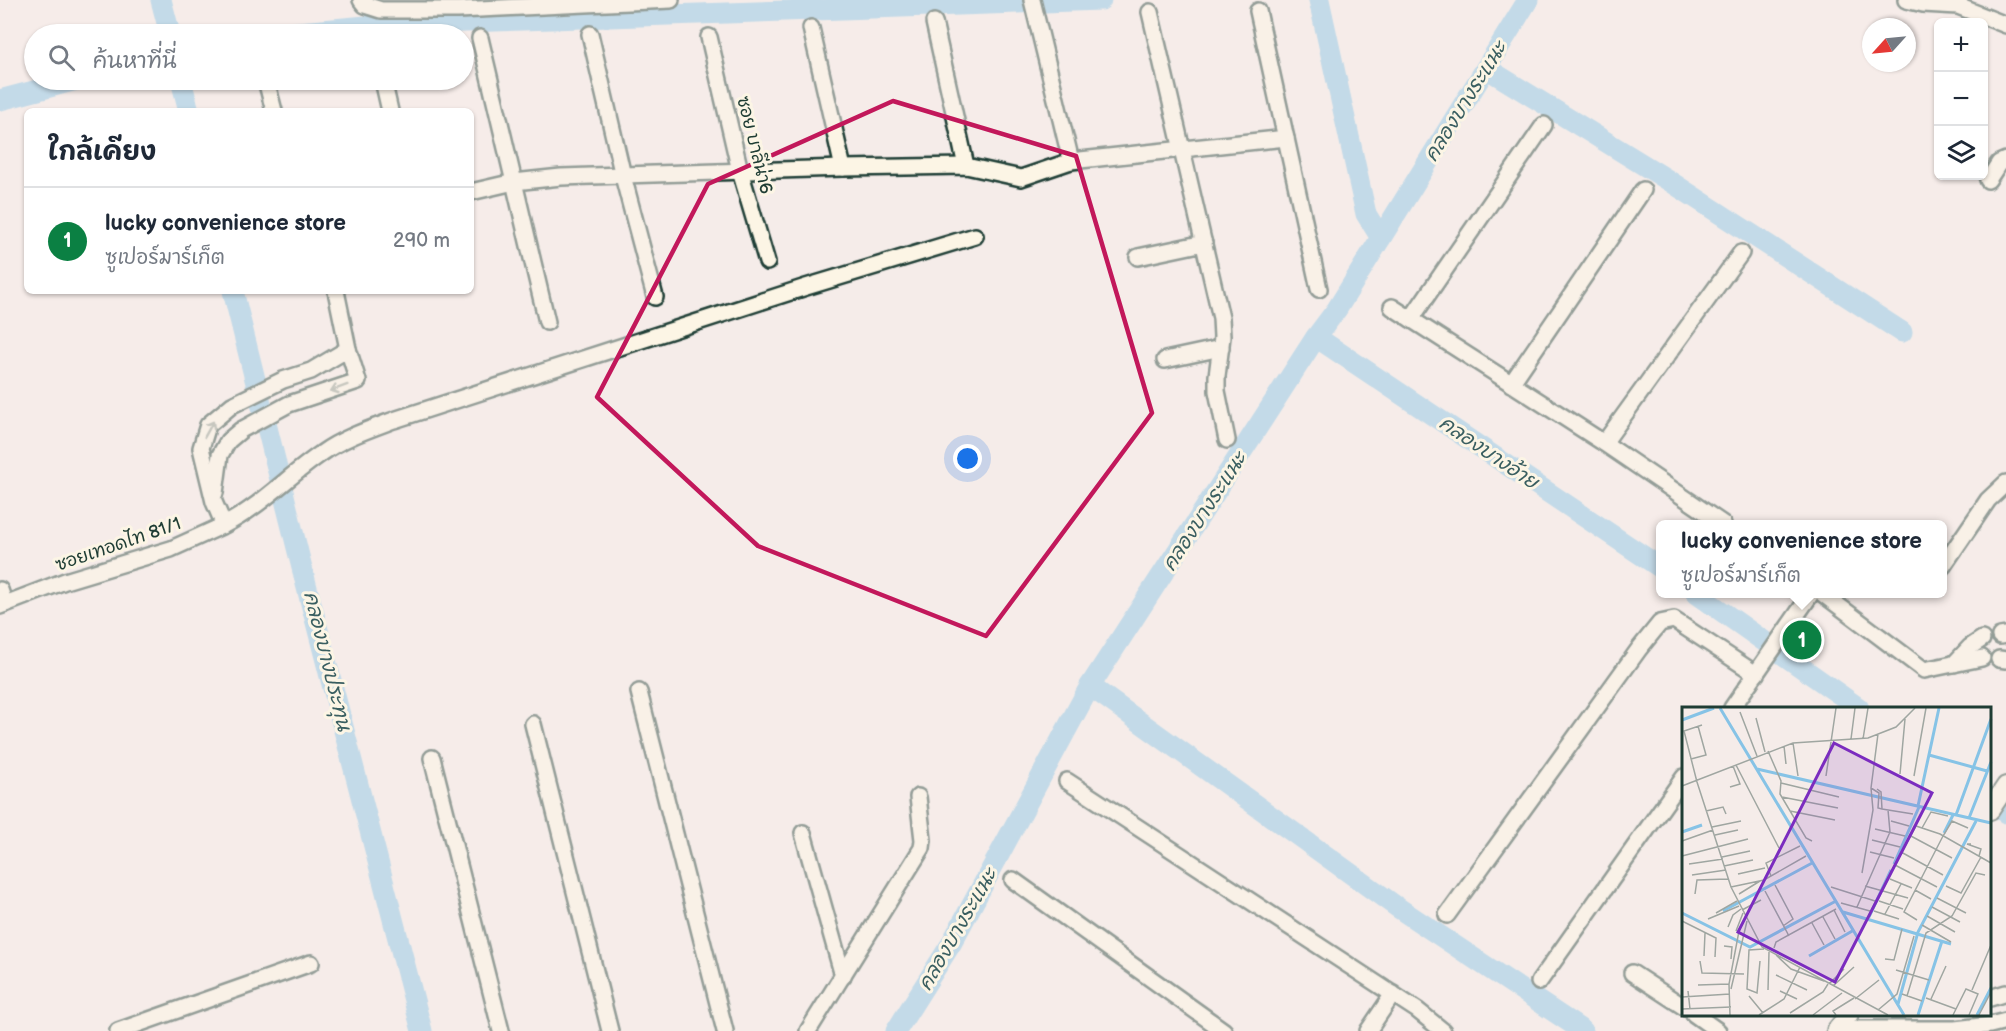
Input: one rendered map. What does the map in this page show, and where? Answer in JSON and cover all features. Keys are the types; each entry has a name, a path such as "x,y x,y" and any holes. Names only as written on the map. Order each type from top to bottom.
{"street":[{"path":"361,0 365,5 381,10 458,5 671,0"},
{"path":"1032,0 1071,161"},
{"path":"1906,0 1923,4 1958,6 2006,25"},
{"path":"1258,11 1319,289"},
{"path":"1150,12 1221,318 1221,348 1216,376 1227,440"},
{"path":"934,22 966,166"},
{"path":"810,28 843,168"},
{"path":"590,34 623,176 655,297"},
{"name":"ซอย บาลีน่า6","path":"709,37 740,171 767,262"},
{"path":"480,38 547,322"},
{"path":"269,90 273,108"},
{"path":"385,90 389,108"},
{"path":"1411,319 1544,125"},
{"path":"474,191 513,182 561,177 843,168 966,166 1021,178 1071,161 1286,138"},
{"path":"1988,180 1999,163 2006,160"},
{"path":"1511,384 1643,190"},
{"name":"ซอยเทอดไท 81/1","path":"2,600 171,549 224,525 243,515 323,452 358,434 394,420 796,290 975,236"},
{"path":"1138,257 1204,243"},
{"path":"1604,443 1741,253"},
{"path":"214,502 220,455 228,441 242,430 289,405 358,381 348,349 337,294"},
{"path":"1392,306 1604,443 1716,520"},
{"path":"1165,360 1221,348"},
{"path":"224,525 214,502 201,448 208,425 232,405 283,380 311,371 348,349"},
{"path":"311,371 318,395"},
{"path":"1947,560 1988,500 2006,483"},
{"path":"1732,707 1808,598"},
{"path":"1828,598 1924,670 1982,658"},
{"path":"1447,915 1660,623 1674,620 1756,674"},
{"path":"1954,664 1970,647 1982,639"},
{"path":"639,692 725,1031"},
{"path":"532,724 610,1031"},
{"path":"432,758 501,1031"},
{"path":"1539,982 1682,778"},
{"path":"1067,781 1393,994 1443,1031"},
{"path":"1992,806 2006,786"},
{"path":"808,1031 922,848 918,797"},
{"path":"803,833 843,976"},
{"path":"1013,880 1224,1031"},
{"path":"118,1031 310,963"},
{"path":"1632,973 1682,1007"},
{"path":"1368,1031 1393,994"},
{"path":"1697,1016 1718,1031"},
{"path":"1837,1030 1848,1016"},
{"path":"1837,1030 1954,1029 1973,1020 2003,1022"}],"highlighted area":[{"path":"893,101 1076,156 1152,413 986,636 758,546 597,397 708,184"}],"waterway":[{"name":"คลองบางประทุน","path":"161,0 167,24"},
{"path":"407,24 1101,0"},
{"path":"1319,0 1366,214 1381,238"},
{"name":"คลองบางระแนะ","path":"896,1031 951,944 1090,686 1316,337 1337,309 1528,0"},
{"path":"1486,68 1668,180 1902,332"},
{"path":"0,100 38,90"},
{"name":"คลองบางประทุน","path":"184,90 188,108"},
{"name":"คลองบางประทุน","path":"234,294 422,1031"},
{"name":"คลองบางอ้าย","path":"1316,337 1656,565"},
{"name":"คลองบางอ้าย","path":"1703,598 1858,707"},
{"path":"1090,686 1397,907 1583,1031"},
{"name":"คลองบางอ้าย","path":"1991,803 2006,813"}],"place":[{"name":"lucky convenience store","path":"1802,640"}]}
